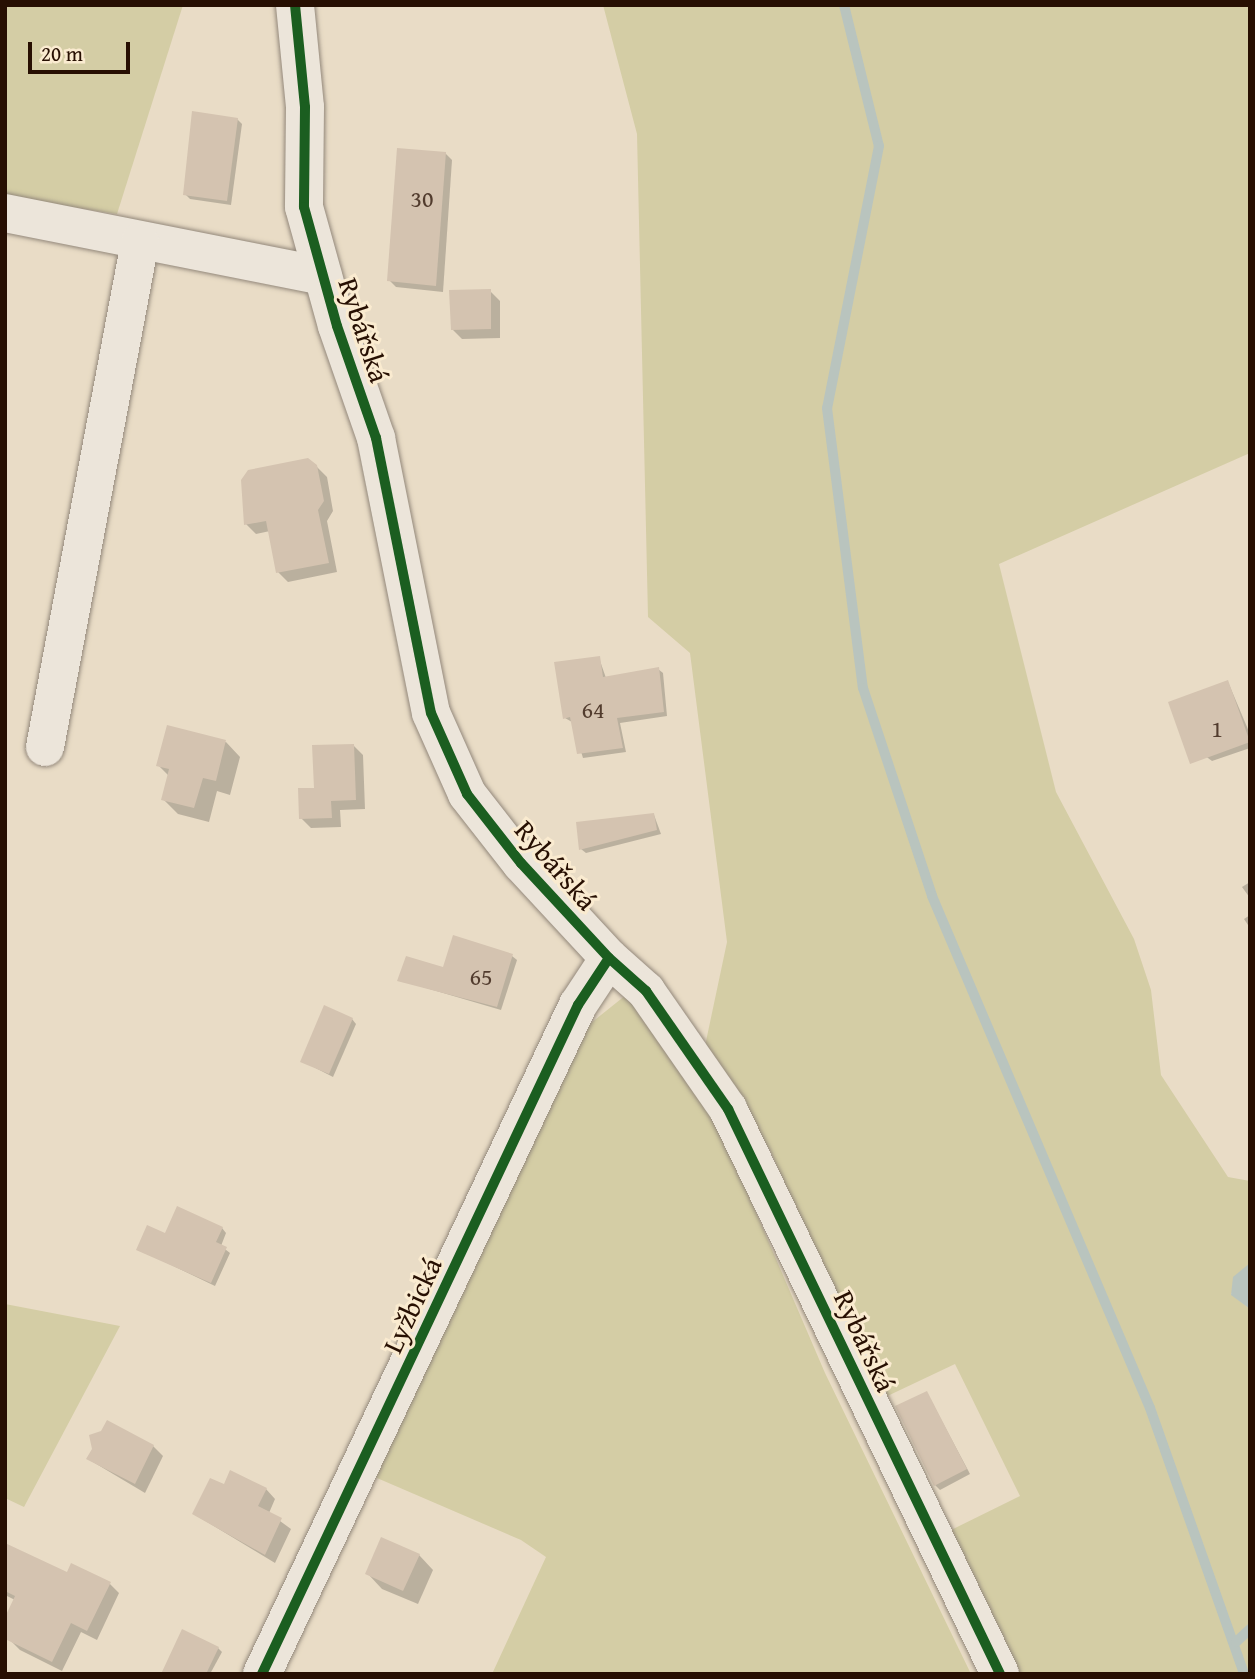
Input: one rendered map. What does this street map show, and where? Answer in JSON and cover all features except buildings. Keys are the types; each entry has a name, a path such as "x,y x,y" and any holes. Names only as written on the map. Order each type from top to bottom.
{"street":[{"name":"Rybářská","path":"295,5 305,107 304,207 323,276 376,438 432,713 467,794 521,863 609,958 646,991 728,1110 1000,1674"},
{"path":"5,213 139,242 323,276"},
{"path":"45,747 139,242"},
{"name":"Lyžbická","path":"262,1674 578,1005 609,958"}],"shaded area":[{"path":"5,5 183,5 117,214 5,197"},
{"path":"603,5 1250,5 1250,453 999,564 1056,792 1134,939 1151,990 1161,1075 1228,1177 1250,1181 1250,1263 1231,1294 1250,1309 1250,1674 1017,1674 945,1533 1020,1496 955,1364 879,1400 771,1152 705,1046 727,942 690,653 648,617 637,134"},
{"path":"626,995 715,1117 825,1373 971,1674 492,1674 546,1557 521,1540 370,1475 581,1031"},
{"path":"1250,1263 1250,1309 1231,1295 1233,1277"},
{"path":"5,1304 120,1326 24,1507 5,1498"}],"waterway":[{"path":"844,5 879,146 827,408 863,688 932,896 1150,1408 1244,1674"},
{"path":"1236,1642 1250,1629"}],"cycle path":[{"path":"295,5 305,107 304,207 337,326 376,438 431,713 467,794 521,863 609,958 646,991 728,1109 1000,1674"},
{"path":"262,1674 578,1005 609,958"}]}
